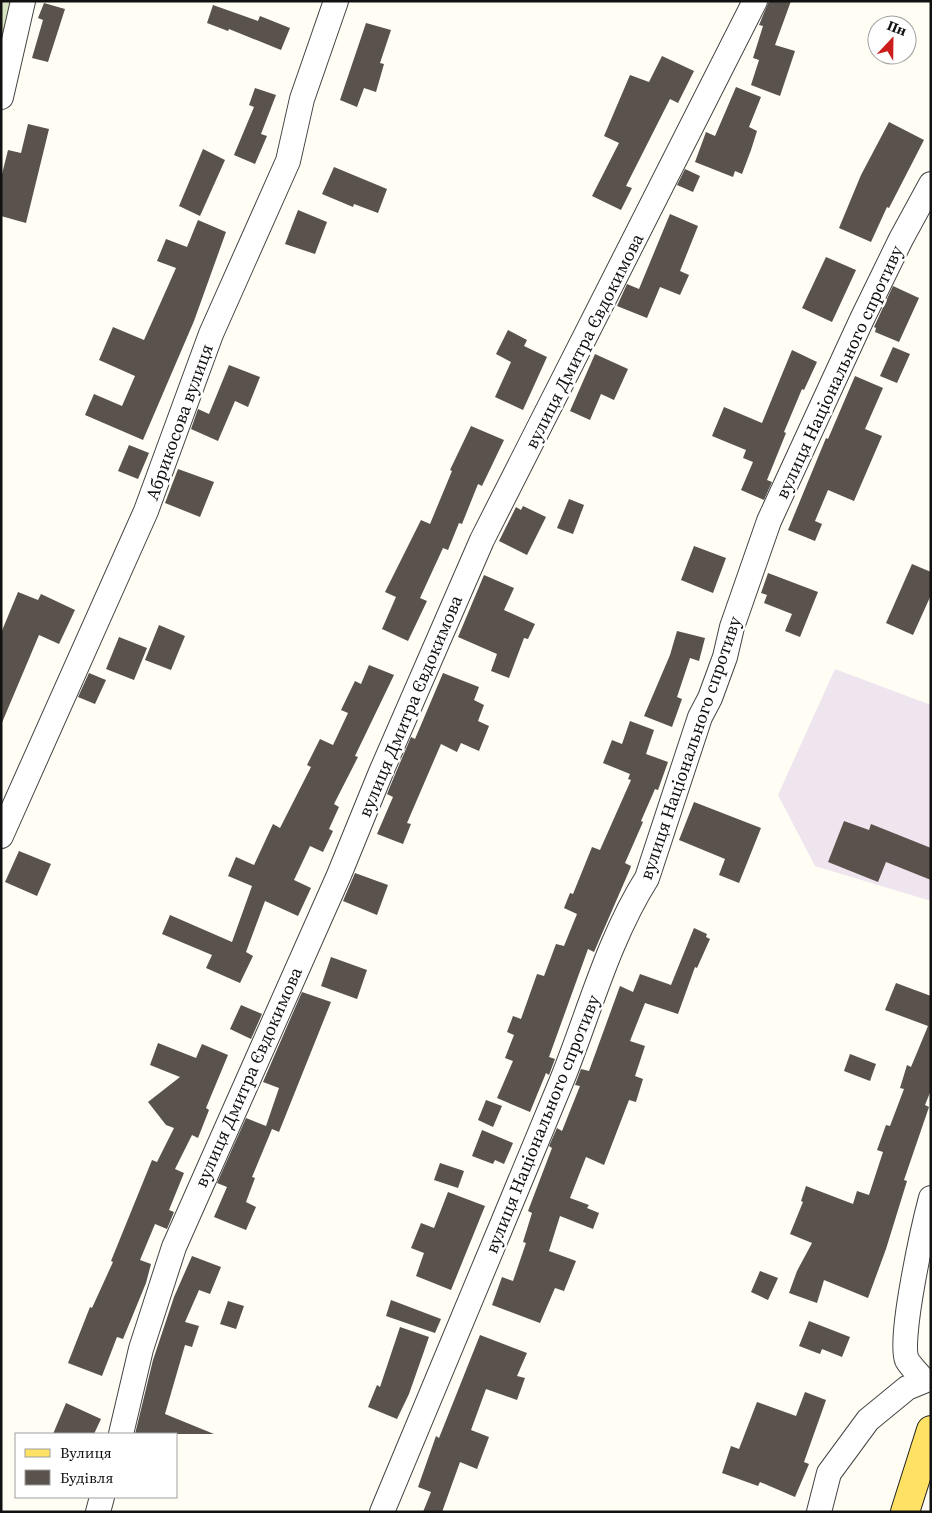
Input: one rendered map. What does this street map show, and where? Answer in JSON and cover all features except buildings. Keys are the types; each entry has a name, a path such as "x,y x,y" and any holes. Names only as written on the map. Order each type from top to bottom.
{"main road":[{"path":"905,1512 931,1430"}],"street":[{"path":"1,97 23,1"},
{"name":"Абрикосова вулиця","path":"1,836 146,511 211,334 288,161 302,99 336,1"},
{"name":"вулиця Дмитра Євдокимова","path":"121,1433 141,1349 174,1247 339,875 381,772 479,547 755,1"},
{"name":"вулиця Національного спротиву","path":"382,1512 574,1051 608,958 632,902 647,878 700,717 710,698 725,658 732,627 769,521 862,319 931,184"},
{"path":"819,1512 829,1473 868,1420 907,1388 927,1382 907,1359 906,1336 919,1244 931,1198"},
{"path":"98,1512 102,1498"}],"shaded area":[{"path":"835,669 931,705 931,901 815,866 778,795"}],"green space":[{"path":"1,1 11,1 1,62"}]}
